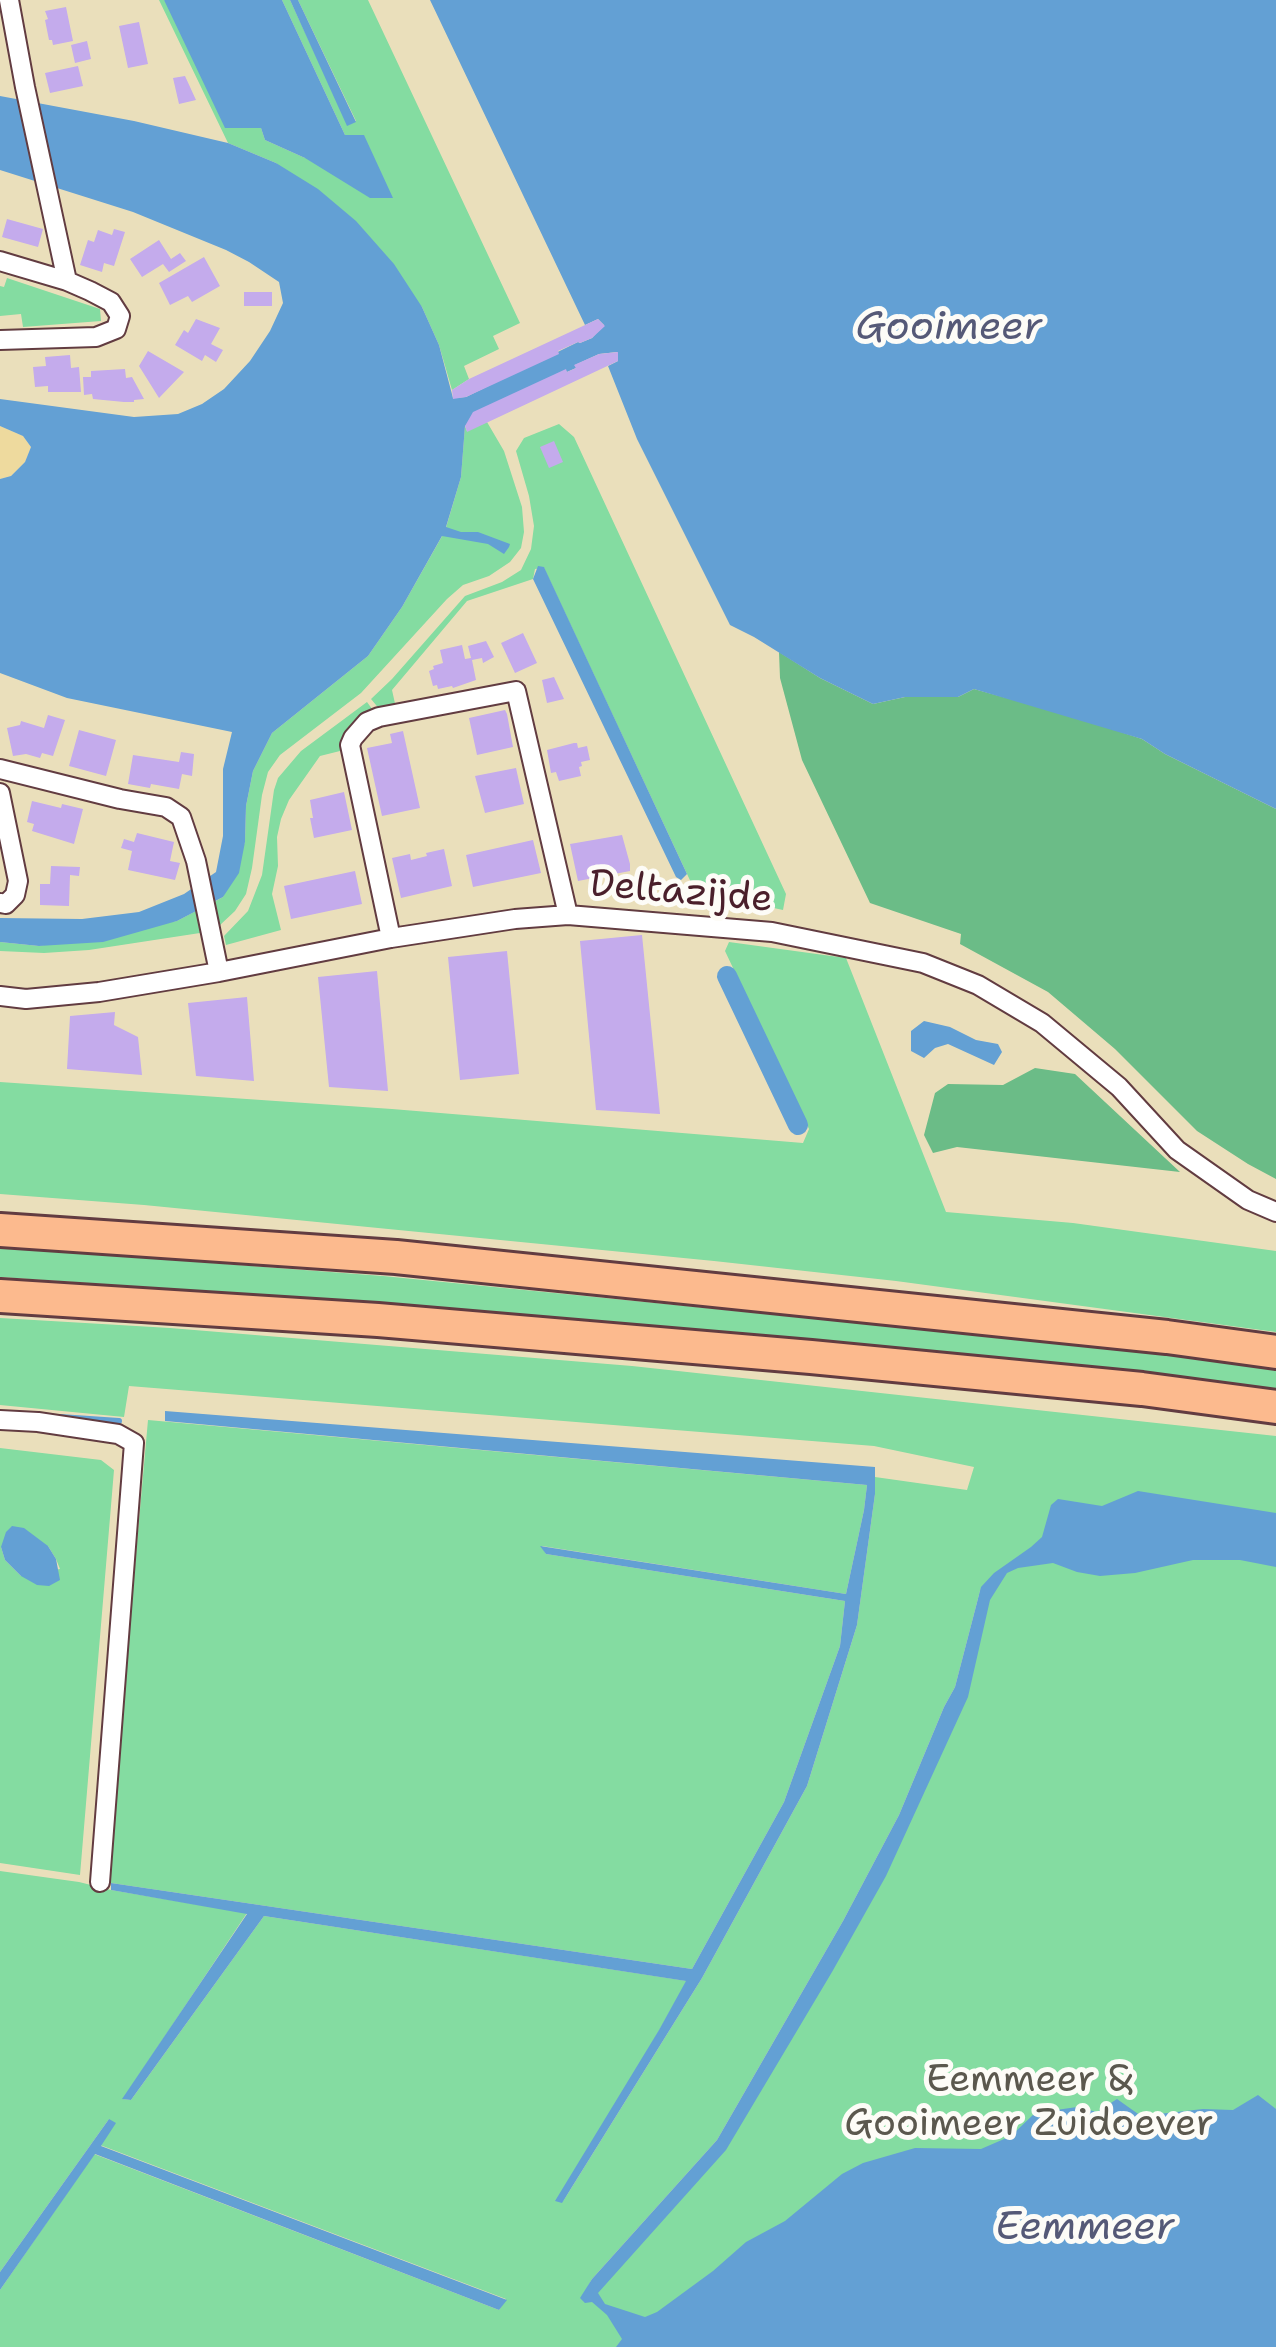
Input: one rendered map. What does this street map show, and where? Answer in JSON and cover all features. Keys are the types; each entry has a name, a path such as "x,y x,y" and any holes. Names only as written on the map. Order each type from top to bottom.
{"highway":[{"path":"0,1230 396,1257 1167,1336 1276,1352"},
{"path":"0,1296 378,1320 772,1353 1276,1406"}],"street":[{"path":"10,0 67,281"},
{"path":"0,261 67,281 111,302 120,316 116,329 96,336 0,340"},
{"path":"391,938 350,745 353,738 367,722 379,717 516,691 568,915"},
{"path":"0,770 166,807 182,817 196,860 219,972"},
{"path":"0,794 18,881 15,895 6,904 0,903"},
{"name":"Deltazijde","path":"0,996 26,999 99,992 486,922 568,915 772,932 923,963 978,985 1042,1022 1119,1087 1177,1150 1248,1200 1276,1212"},
{"path":"0,1420 118,1434 134,1443 100,1882"}],"green space":[{"path":"159,0 164,0 261,128 265,140 305,158 345,135 282,0 290,0 348,125 356,121 298,0 368,0 520,323 493,336 499,349 464,366 469,379 452,390 439,345 422,307 276,163 228,143"},
{"path":"7,278 100,309 101,321 23,327 21,314 0,316 0,286 4,287"},
{"path":"487,422 504,451 522,507 521,548 510,562 489,576 463,585 361,693 280,755 268,772 262,795 246,894 219,926 214,902 223,897 245,842 246,806 253,771 272,733 368,656 402,607 445,531 461,477 465,426 467,431"},
{"path":"559,424 574,437 786,894 783,910 695,891 544,568 535,569 533,579 467,601 392,690 396,708 381,711 371,699 465,596 521,570 531,549 534,526 516,451 524,438"},
{"path":"779,652 873,704 905,697 958,697 974,689 1075,717 1142,739 1276,809 1276,1179 1197,1131 1115,1049 1048,992 960,944 961,934 870,903 802,760 780,678"},
{"path":"367,702 375,713 344,737 344,750 320,756 289,800 281,819 272,894 281,930 226,945 224,936 248,911 262,875 278,778 301,751"},
{"path":"196,911 200,933 89,950 0,951 0,942 39,946 177,921"},
{"path":"729,942 846,958 946,1212 1073,1223 1276,1251 1276,1332 714,1261 0,1194 0,1082 803,1143 809,1129 725,951"},
{"path":"1035,1068 1075,1074 1180,1172 957,1147 933,1153 924,1135 935,1093 948,1084 1003,1085"},
{"path":"0,1247 383,1276 1130,1350 1276,1370 1276,1390 813,1341 293,1297 0,1277"},
{"name":"Eemmeer & Gooimeer Zuidoever","path":"0,1318 632,1366 1276,1436 1276,2347 0,2347 0,2290 94,2154 499,2310 506,2299 100,2145 109,2119 0,2272 0,1871 247,1913 123,2099 131,2100 264,1916 687,1981 562,2203 702,1978 807,1786 857,1625 875,1477 967,1490 974,1467 874,1446 129,1386 124,1417 0,1405","holes":["981,1587 953,1720 813,1990 698,2179 592,2294 581,2299 592,2279 717,2140 843,1921 899,1815 955,1687"]},
{"path":"148,1420 867,1485 846,1594 542,1546 546,1554 845,1601 840,1646 784,1802 692,1969 111,1883 107,1879"},
{"path":"0,1448 101,1460 114,1470 80,1875 0,1863","holes":["48,1546 60,1569 21,1576 5,1560 1,1547"]}],"sand":[{"path":"0,426 23,436 31,447 25,462 11,476 0,479"}],"water":[{"path":"164,0 282,0 345,135 364,135 393,198 370,198 305,158 265,140 261,128 225,128"},
{"path":"290,0 298,0 356,122 347,126"},
{"name":"Gooimeer","path":"430,0 1276,0 1276,809 1142,739 974,689 958,697 905,697 873,704 730,625 637,439 608,366 618,361 617,352 599,354 575,365 576,368 565,370 465,426 461,477 446,527 478,532 510,544 509,547 504,554 488,544 442,536 402,607 368,656 272,733 253,771 239,873 223,897 177,921 103,942 39,946 0,942 0,918 82,919 139,912 184,894 216,872 223,836 223,769 232,732 67,698 0,673 0,479 11,476 25,462 31,447 23,436 0,426 0,399 134,417 178,414 224,389 250,361 283,303 279,282 226,250 133,212 0,170 0,96 228,143 276,163 318,189 356,221 394,264 422,307 439,345 453,398 466,397 592,338 604,325 598,319 585,325"},
{"path":"538,566 544,567 687,874 681,880 676,877 533,579"},
{"path":"924,1021 998,1044 1002,1052 994,1065 948,1044 935,1048 924,1058 911,1051 911,1031"},
{"path":"165,1411 875,1467 875,1494 857,1625 807,1786 702,1978 562,2203 555,2201 686,1981 264,1916 131,2100 122,2099 247,1914 111,1890 111,1883 692,1969 784,1802 840,1646 845,1601 546,1554 540,1546 846,1594 867,1485 165,1421"},
{"name":"Eemmeer","path":"1138,1491 1276,1513 1276,1567 1240,1560 1193,1560 1100,1576 1053,1563 1007,1573 990,1600 968,1697 886,1876 832,1972 726,2150 598,2293 605,2304 645,2317 657,2312 746,2242 785,2221 842,2174 863,2163 915,2148 981,2149 1011,2136 1035,2113 1077,2107 1097,2112 1117,2099 1141,2116 1233,2110 1258,2095 1276,2109 1276,2347 616,2347 622,2339 607,2315 592,2302 585,2303 580,2298 592,2279 717,2140 843,1921 899,1815 955,1687 981,1587 1042,1537 1051,1505 1058,1499 1102,1506"},
{"path":"12,1526 24,1528 48,1546 56,1559 60,1580 49,1586 37,1585 5,1560 1,1547"},
{"path":"109,2119 116,2123 101,2146 507,2300 499,2310 95,2154 0,2290 0,2272"}],"building":[{"path":"66,7 73,41 53,45 45,11"},
{"path":"139,22 148,64 128,68 119,26"},
{"path":"87,41 91,59 75,63 71,45"},
{"path":"78,66 83,86 50,93 45,73"},
{"path":"185,76 196,100 179,104 173,78"},
{"path":"7,219 43,229 38,247 2,237"},
{"path":"114,229 125,232 114,266 104,263 102,272 80,265 88,240 94,242 98,230 112,235"},
{"path":"159,240 171,259 180,253 186,261 169,272 163,264 142,277 130,259"},
{"path":"204,257 220,286 192,302 188,296 170,305 159,283"},
{"path":"244,292 272,292 272,306 244,306"},
{"path":"196,319 220,328 211,344 223,350 216,362 205,355 202,361 175,345"},
{"path":"598,319 605,326 592,338 466,397 453,399 452,390 469,379"},
{"path":"148,351 184,372 159,398 139,366"},
{"path":"618,352 618,361 467,432 465,426 473,412 566,369 567,372 576,368 574,365 599,354"},
{"path":"70,355 71,368 79,367 81,392 48,392 48,386 35,387 33,367 46,366 45,357"},
{"path":"125,369 126,378 132,377 144,399 124,402 84,395 83,377 91,377 91,371"},
{"path":"554,441 563,462 549,468 540,447"},
{"path":"523,633 537,663 515,673 501,643"},
{"path":"486,641 494,657 483,663 482,658 472,660 476,680 453,688 433,686 429,671 443,663 440,650 462,645 465,659 471,658 468,646"},
{"path":"554,677 564,699 547,703 542,680"},
{"path":"505,710 513,747 477,755 469,718"},
{"path":"48,715 65,720 53,756 13,756 7,728 20,725 21,721 44,728"},
{"path":"79,730 116,740 106,776 69,766"},
{"path":"403,731 420,808 382,816 367,748 392,743 390,734"},
{"path":"577,743 578,748 587,746 590,760 581,762 581,776 559,781 556,772 551,773 547,750"},
{"path":"181,752 194,754 192,776 182,774 179,789 128,784 133,755 179,762"},
{"path":"516,768 524,804 485,813 475,776"},
{"path":"344,792 352,830 314,838 310,800"},
{"path":"32,801 83,809 74,844 32,831 34,824 27,822"},
{"path":"137,833 174,842 170,861 180,863 175,880 128,870 132,851 121,848 124,839 134,842"},
{"path":"622,835 630,871 578,881 570,844"},
{"path":"533,840 541,873 473,887 466,855"},
{"path":"444,849 452,886 401,898 392,858 410,854 411,860"},
{"path":"51,866 80,867 79,876 70,875 69,906 40,905 40,884 50,884"},
{"path":"355,871 362,904 291,919 284,886"},
{"path":"642,935 660,1114 596,1110 580,941"},
{"path":"507,951 519,1074 460,1080 448,957"},
{"path":"377,971 388,1091 329,1087 318,977"},
{"path":"247,997 254,1081 196,1076 188,1003"},
{"path":"115,1012 114,1025 138,1037 142,1075 67,1069 70,1016"}],"waterway":[{"path":"727,976 798,1125"},
{"path":"60,1417 119,1421"}]}
